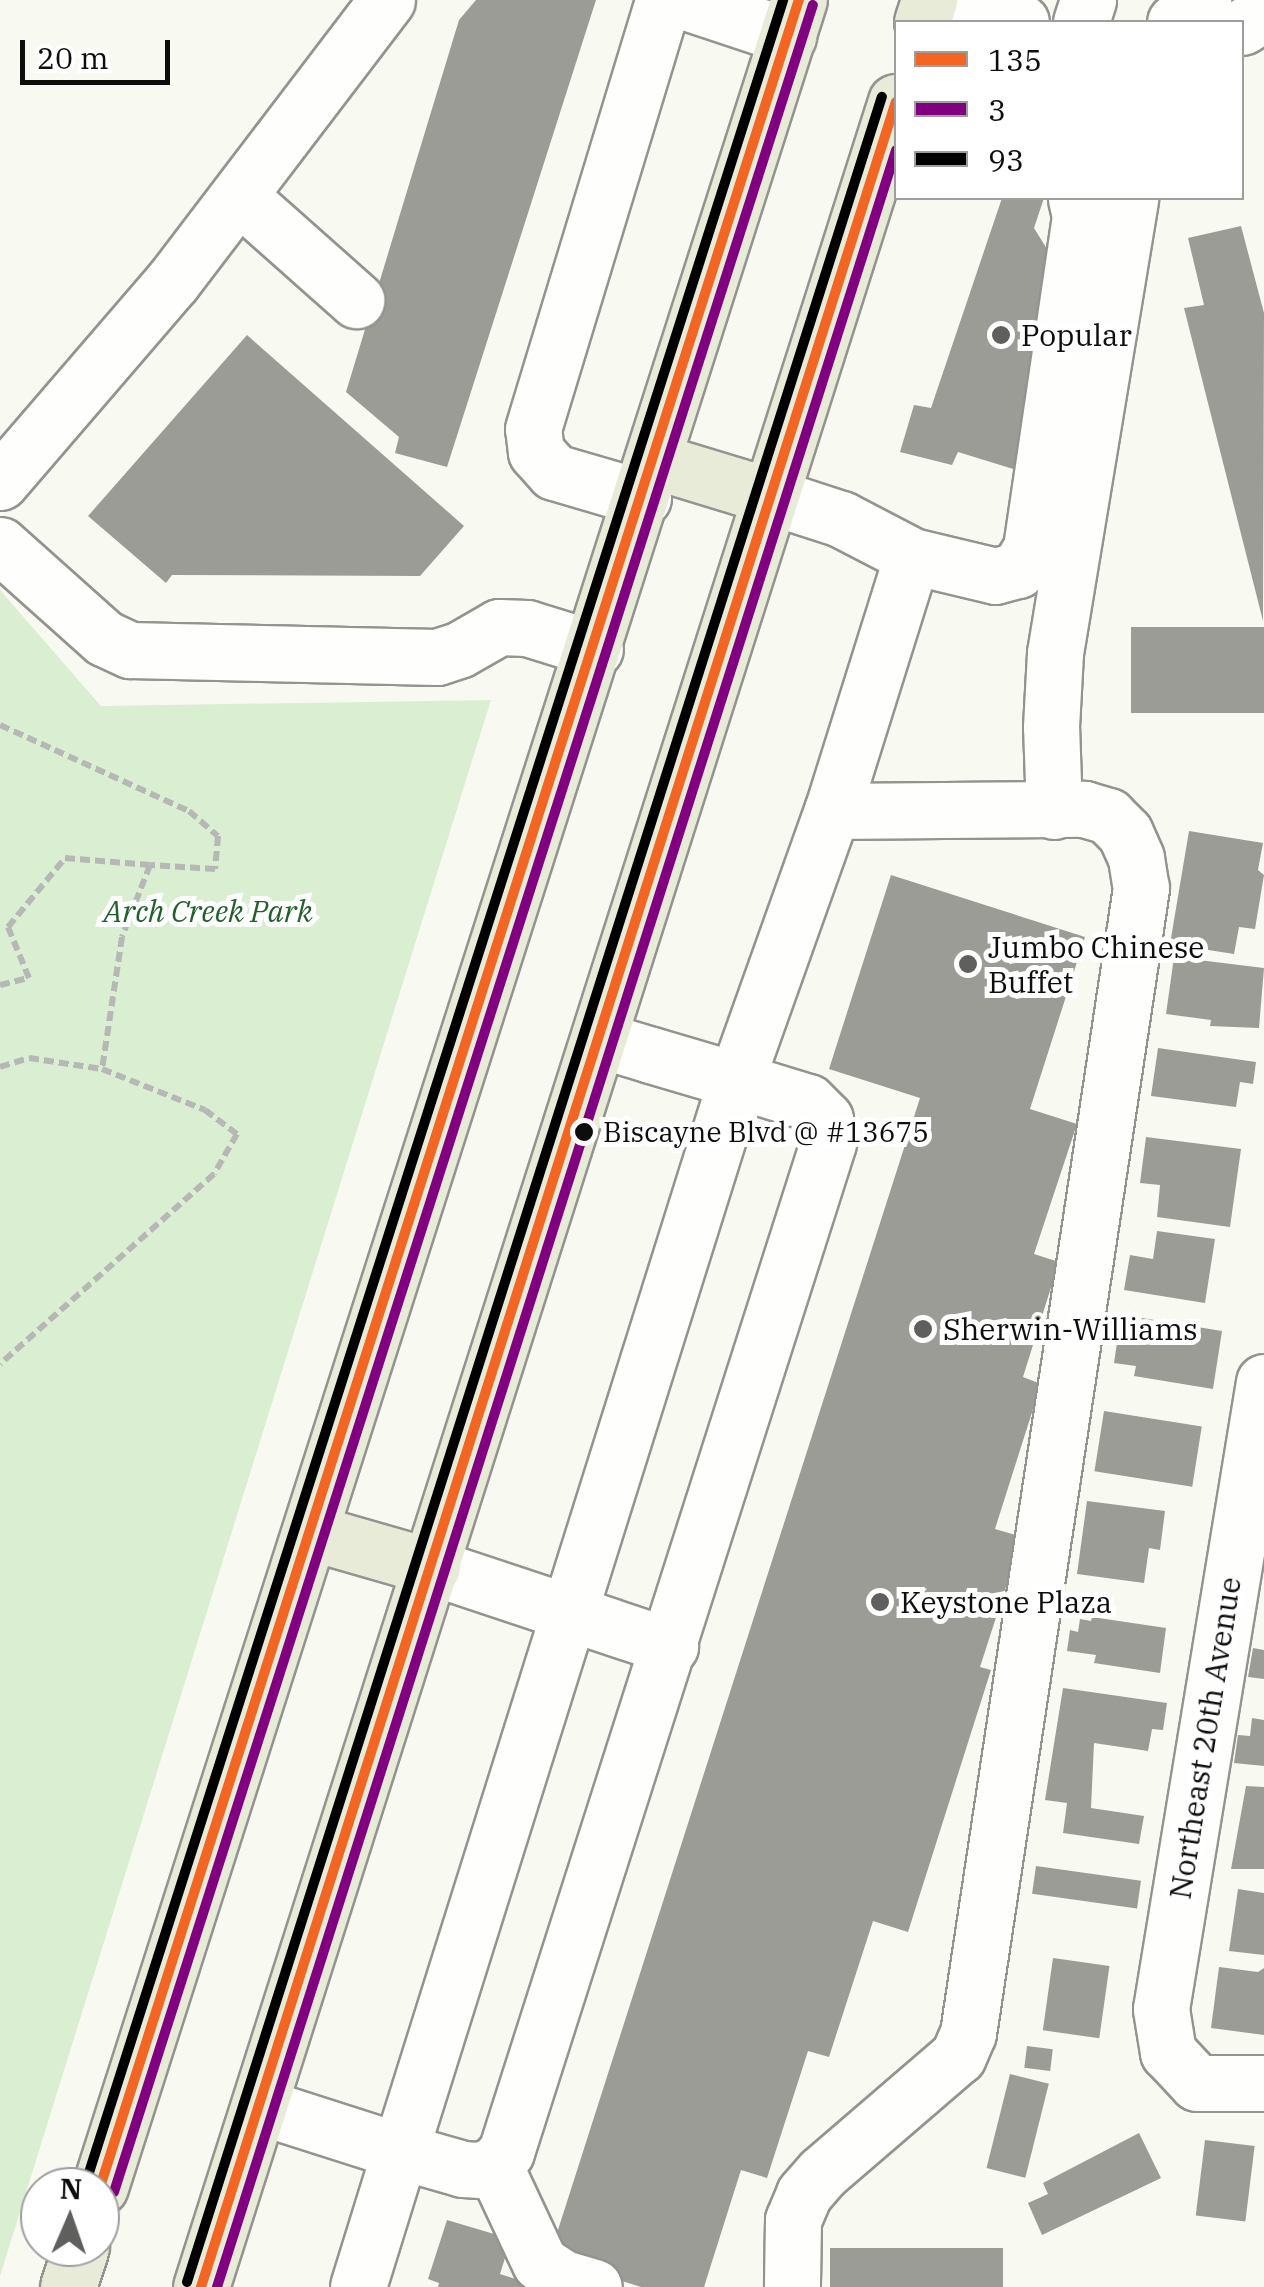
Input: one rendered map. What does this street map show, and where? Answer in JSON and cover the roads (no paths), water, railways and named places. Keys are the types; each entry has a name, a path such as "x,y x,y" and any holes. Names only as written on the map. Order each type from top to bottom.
{"main road":[{"path":"106,2167 794,18"},
{"path":"201,2287 262,2107 894,115"},
{"path":"649,480 770,496"},
{"path":"310,1532 432,1567"}],"street":[{"path":"0,482 240,196 387,0"},
{"path":"649,480 554,472 536,452 532,429 663,0"},
{"path":"680,0 794,18"},
{"path":"945,0 1014,20"},
{"path":"1178,20 1203,0"},
{"path":"240,196 356,300"},
{"path":"770,496 841,519 912,556 995,576 1018,570 1030,548 1080,216 1076,200"},
{"path":"1054,811 1050,727 1056,653 1130,200"},
{"path":"0,545 104,638 130,650 437,657 459,650 498,626 527,628 595,649"},
{"path":"358,2287 736,1080 832,812 912,556"},
{"path":"792,2287 793,2220 804,2194 822,2173 958,2056 968,2033 1141,888 1136,858 1125,833 1108,816 1084,809 832,812"},
{"path":"262,2107 463,2168 480,2170 494,2165 506,2152 670,1646 828,1142 825,1119 808,1102 601,1040"},
{"name":"Northeast 20th Avenue","path":"1264,1382 1161,2009 1168,2052 1198,2083 1264,2083"},
{"path":"432,1567 670,1646"},
{"path":"494,2165 540,2263 563,2278 594,2287"}],"place":[{"name":"Popular","path":"1001,335"},
{"name":"Jumbo Chinese Buffet","path":"968,964"},
{"name":"Biscayne Blvd @ #13675","path":"584,1132"},
{"name":"Sherwin-Williams","path":"923,1329"},
{"name":"Keystone Plaza","path":"880,1602"}],"park label":[{"name":"Arch Creek Park","path":"208,911"}]}
